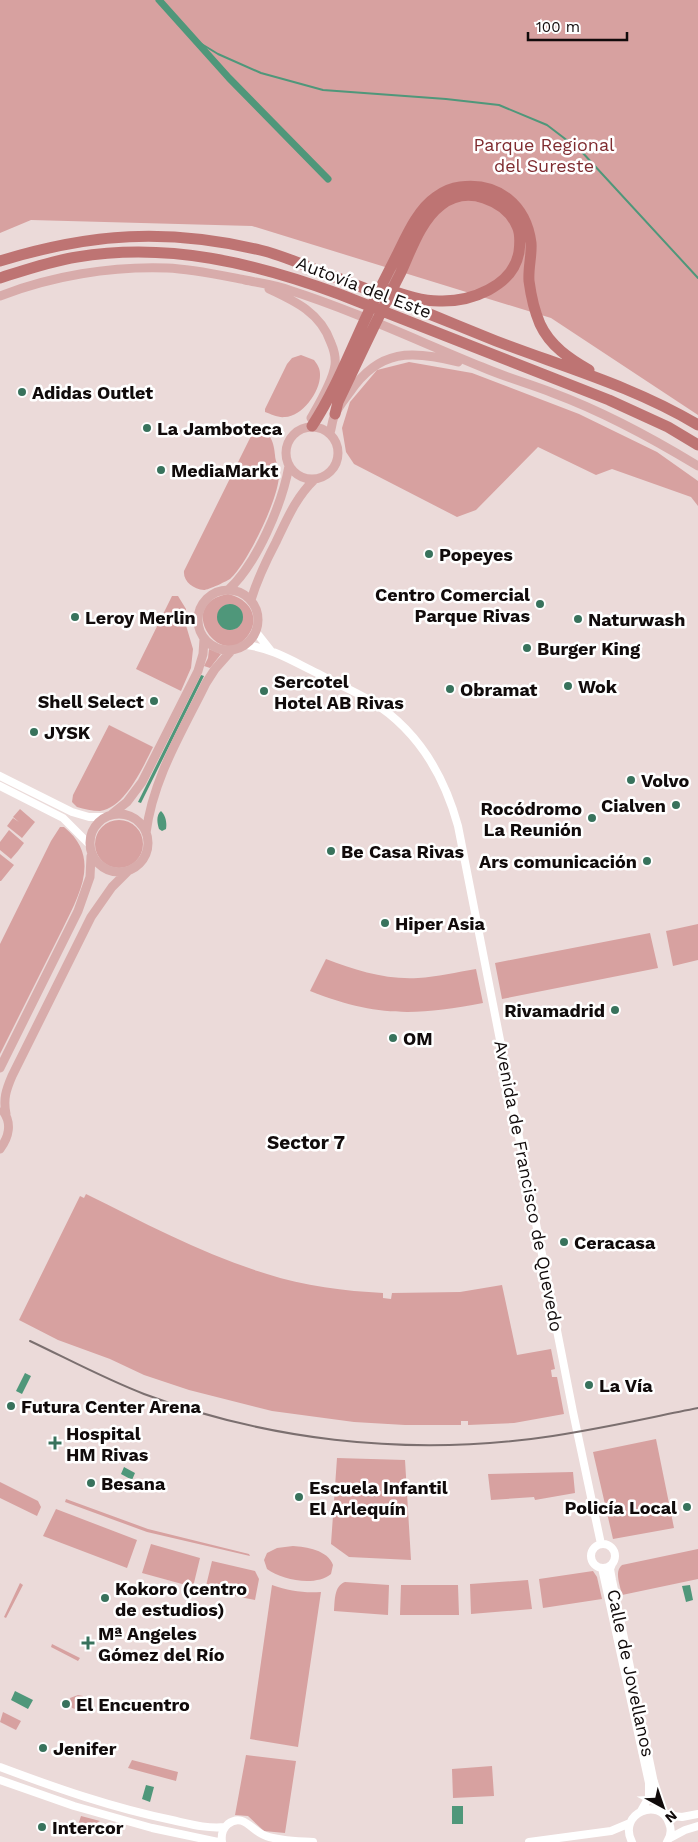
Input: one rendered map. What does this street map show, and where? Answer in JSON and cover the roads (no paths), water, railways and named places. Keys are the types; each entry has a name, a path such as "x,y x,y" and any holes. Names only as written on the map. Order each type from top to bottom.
{"highway":[{"path":"392,278 409,232 422,212 435,198 452,188 466,186 480,186 494,190 507,197 520,211 527,225 531,244 529,279 534,307 541,326 554,344 572,360 615,384"},
{"path":"310,426 338,381 368,326 392,278 430,217 441,205 456,196 480,196 501,206 512,217 519,229 518,261 507,278 491,289 469,297 439,301 407,296 360,280 345,281"},
{"name":"Autovía del Este","path":"0,261 32,251 120,236 167,236 214,240 263,250 615,384 670,409 698,425"},
{"name":"Autovía del Este","path":"0,278 37,266 78,257 121,253 166,253 209,257 259,267 339,294 609,400 668,427 698,445"},
{"path":"335,414 368,326"}],"main road":[{"path":"0,296 42,283 97,273 166,268 205,272 288,289 361,316 485,368 599,412 665,446 698,466"},
{"path":"252,282 303,306 313,314 330,338 335,352 335,366 310,426"},
{"path":"330,433 335,414 356,383 373,366 390,358 405,354 422,354 485,368"},
{"path":"251,600 256,583 292,509 306,487 315,479 327,474 336,464 338,448 335,440 323,428 310,426 296,431 287,443 286,458 289,466 300,476 315,479"},
{"path":"228,590 243,573 259,545 279,503 289,466"},
{"path":"0,1068 78,911 90,878 92,856 89,844 92,830 98,822 127,802 148,772 198,671 203,654 204,639 198,624 200,608 211,595 218,591 228,590 244,594 251,600 258,616 256,632 246,645 231,651 212,673 160,776 149,812 146,833"},
{"path":"204,639 218,649 231,651"},
{"path":"92,856 105,870 118,873 135,868 144,858 148,844 142,824 131,816 109,815"},
{"path":"0,1149 6,1141 9,1131 8,1122 3,1110 4,1094 12,1076 91,917 112,887 128,871"}],"street":[{"name":"Avenida de Francisco de Quevedo","path":"256,632 271,651"},
{"name":"Avenida de Francisco de Quevedo","path":"246,645 271,651 371,701 407,731 425,752 447,791 458,826 573,1412 601,1544"},
{"path":"0,776 72,812 89,817 109,815"},
{"path":"0,786 64,818 89,844"},
{"path":"601,1544 613,1549 615,1557 612,1564 602,1568 594,1564 591,1555 594,1548 601,1544"},
{"name":"Calle de Jovellanos","path":"612,1564 610,1570 656,1800 662,1814 670,1824 668,1840"},
{"name":"Calle de Jovellanos","path":"602,1568 649,1783 648,1797 641,1811"},
{"path":"0,1767 60,1789 124,1808 207,1828 225,1827 234,1821 243,1821 267,1837 313,1842"},
{"path":"0,1780 74,1806 152,1828 220,1842 225,1827"},
{"path":"632,1842 628,1833 630,1823 632,1818 641,1811 652,1809 662,1814 682,1817 698,1814"},
{"path":"529,1842 612,1831 630,1823"},
{"path":"668,1840 684,1830 698,1826"},
{"path":"254,1830 256,1840"}],"waterway":[{"path":"159,0 229,78 328,179"},
{"path":"195,40 218,54 261,73 323,90 499,105 547,125 581,151 698,278"}],"railway":[{"path":"30,1341 129,1388 191,1410 238,1423 334,1440 383,1444 482,1444 573,1433 698,1408"}],"place":[{"name":"Adidas Outlet","path":"22,392"},
{"name":"La Jamboteca","path":"147,428"},
{"name":"MediaMarkt","path":"161,470"},
{"name":"Popeyes","path":"429,554"},
{"name":"Centro Comercial Parque Rivas","path":"540,604"},
{"name":"Leroy Merlin","path":"75,617"},
{"name":"Naturwash","path":"578,619"},
{"name":"Burger King","path":"527,648"},
{"name":"Wok","path":"568,686"},
{"name":"Obramat","path":"450,689"},
{"name":"Sercotel Hotel AB Rivas","path":"264,691"},
{"name":"Shell Select","path":"154,701"},
{"name":"JYSK","path":"34,732"},
{"name":"Volvo","path":"631,780"},
{"name":"Cialven","path":"676,805"},
{"name":"Rocódromo La Reunión","path":"592,818"},
{"name":"Be Casa Rivas","path":"331,851"},
{"name":"Ars comunicación","path":"647,861"},
{"name":"Hiper Asia","path":"385,923"},
{"name":"Rivamadrid","path":"615,1010"},
{"name":"OM","path":"393,1038"},
{"name":"Ceracasa","path":"564,1242"},
{"name":"La Vía","path":"589,1385"},
{"name":"Futura Center Arena","path":"11,1406"},
{"name":"Hospital HM Rivas","path":"55,1443"},
{"name":"Besana","path":"91,1483"},
{"name":"Escuela Infantil El Arlequín","path":"299,1497"},
{"name":"Policía Local","path":"687,1507"},
{"name":"Kokoro (centro de estudios)","path":"105,1598"},
{"name":"Mª Angeles Gómez del Río","path":"88,1643"},
{"name":"El Encuentro","path":"66,1704"},
{"name":"Jenifer","path":"43,1748"},
{"name":"Intercor","path":"42,1827"}],"district":[{"name":"Sector 7","path":"306,1142"}],"park label":[{"name":"Parque Regional del Sureste","path":"544,154"}]}
